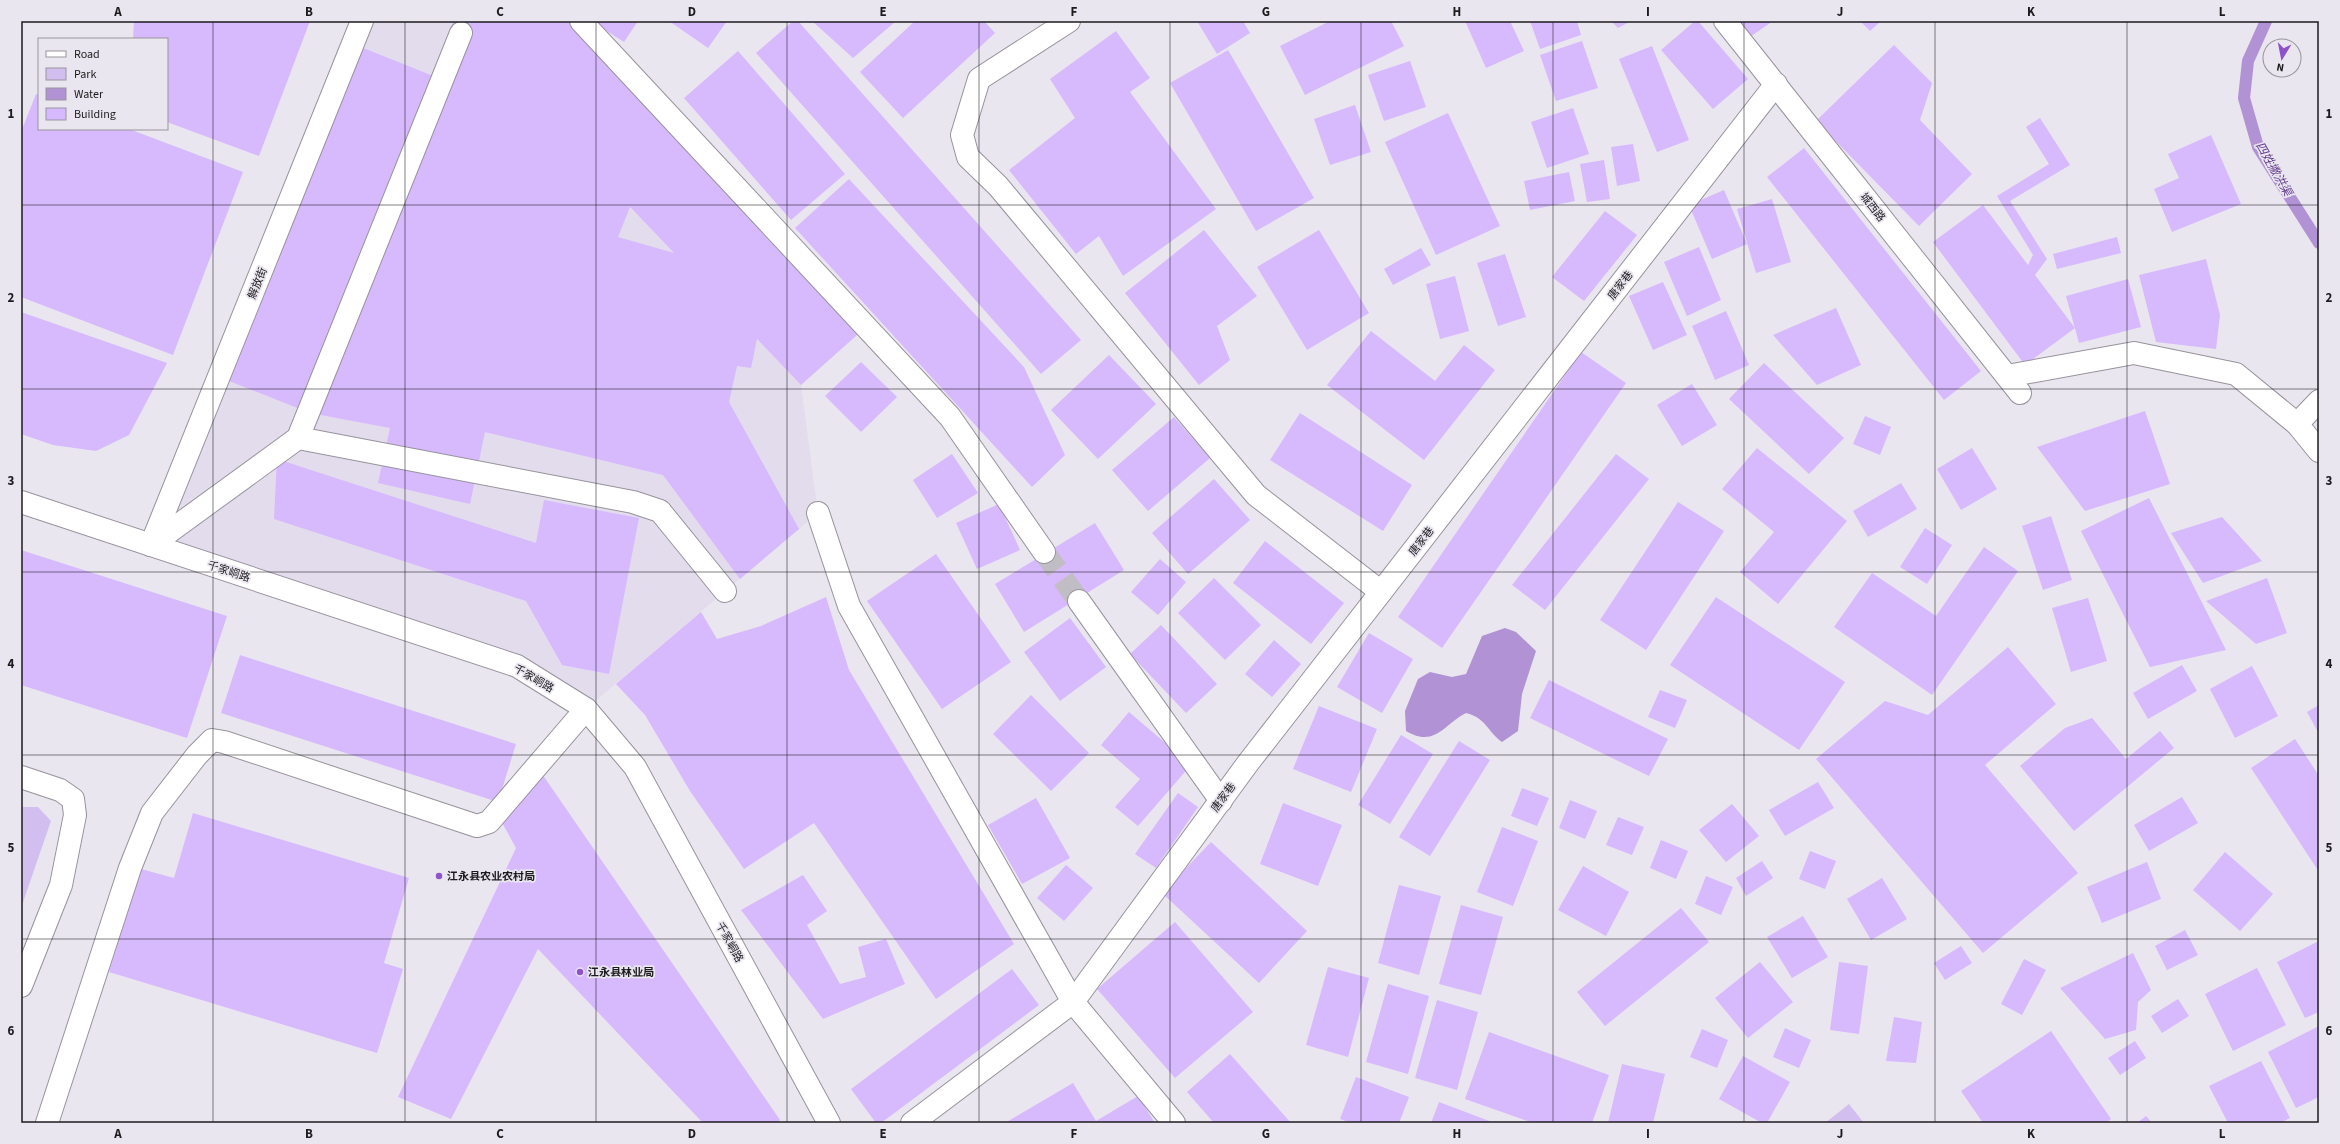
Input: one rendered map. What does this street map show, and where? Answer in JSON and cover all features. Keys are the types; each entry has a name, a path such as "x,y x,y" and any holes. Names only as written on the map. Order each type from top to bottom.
{"street":[{"name":"解放街","path":"151,545 362,21"},
{"path":"581,21 950,417 1044,552"},
{"path":"1069,21 979,79 962,134 968,157 998,186 1256,495 1381,592"},
{"name":"城西路","path":"1725,21 2020,393"},
{"path":"151,545 298,438 461,33"},
{"name":"唐家巷","path":"912,1123 1073,1002 1221,801 1381,592 1776,84"},
{"path":"2007,376 2134,353 2236,374 2298,424 2319,451"},
{"path":"2298,424 2319,401"},
{"path":"298,438 633,502 660,511 725,591"},
{"name":"千家峒路","path":"21,502 517,666 586,709 635,767 829,1123"},
{"path":"818,513 849,606 1073,1002 1174,1123"},
{"path":"1079,601 1221,801"},
{"path":"47,1123 130,868 152,813 197,755 212,740 224,742 477,826 489,822 586,709"},
{"path":"21,777 60,790 73,799 75,815 61,885 21,986"}],"shaded area":[{"path":"362,21 450,21 801,385 818,513 586,709 517,666 151,545"}],"green space":[{"path":"21,807 38,807 51,821 21,908"},
{"path":"1849,1104 1864,1123 1825,1123"}],"water":[{"path":"1505,628 1516,632 1536,651 1522,694 1518,731 1502,742 1482,721 1473,715 1466,713 1432,736 1416,736 1406,731 1405,711 1418,679 1430,672 1452,677 1466,674 1482,636"}],"building":[{"path":"134,21 310,21 259,156 168,122 168,38 133,38"},
{"path":"450,21 581,21 866,327 801,385 757,339 751,368 737,366 729,402 799,529 740,579 663,475 485,432 470,504 378,483 390,428 310,413 219,377 353,44 441,79 461,32","holes":["630,207 674,253 618,237"]},
{"path":"591,21 638,21 624,42"},
{"path":"669,21 727,21 708,48"},
{"path":"793,21 798,21 1081,340 1041,374 756,53"},
{"path":"812,21 896,21 853,58"},
{"path":"915,21 984,21 995,33 903,118 860,72"},
{"path":"1197,21 1243,21 1250,33 1217,54"},
{"path":"1330,21 1391,21 1404,46 1305,95 1280,46"},
{"path":"1465,21 1510,21 1524,51 1486,68"},
{"path":"1530,21 1577,21 1581,35 1540,49"},
{"path":"1611,21 1631,21 1618,28"},
{"path":"1695,21 1698,21 1748,79 1713,109 1661,50"},
{"path":"1735,21 1773,21 1747,39"},
{"path":"1860,21 1881,21 1870,31"},
{"path":"1116,31 1150,78 1130,92 1216,209 1123,276 1099,236 1076,254 1009,170 1075,118 1050,79"},
{"path":"1582,41 1598,88 1556,101 1540,55"},
{"path":"1894,45 1932,83 1920,120 1972,174 1919,226 1816,121"},
{"path":"1652,46 1689,140 1657,152 1619,59"},
{"path":"1228,50 1314,198 1256,231 1170,83"},
{"path":"738,51 845,174 791,220 684,98"},
{"path":"1410,61 1426,107 1384,121 1368,75"},
{"path":"36,94 38,95 38,130 132,130 243,172 173,355 21,297 21,132"},
{"path":"1355,105 1371,152 1330,165 1314,119"},
{"path":"1573,108 1589,154 1547,168 1531,122"},
{"path":"1448,113 1500,226 1436,255 1385,142"},
{"path":"2040,118 2070,165 2010,201 2047,259 2035,275 2075,328 2025,365 1933,242 1983,205 2028,265 2033,255 1997,196 2049,164 2026,127"},
{"path":"2211,135 2241,204 2172,232 2154,189 2179,178 2168,154"},
{"path":"1633,144 1640,181 1617,186 1611,147"},
{"path":"1804,148 1981,371 1944,400 1767,177"},
{"path":"1604,160 1610,199 1587,202 1580,164"},
{"path":"1569,172 1575,201 1530,210 1524,181"},
{"path":"849,179 1024,367 1065,455 1032,487 795,228"},
{"path":"1724,190 1747,244 1712,259 1689,205"},
{"path":"1772,199 1791,262 1756,273 1737,209"},
{"path":"1605,211 1637,235 1584,301 1552,277"},
{"path":"1204,230 1257,296 1217,326 1230,360 1199,385 1125,293"},
{"path":"1319,230 1369,313 1307,350 1257,267"},
{"path":"2117,237 2121,253 2057,269 2053,254"},
{"path":"1699,247 1721,300 1687,316 1664,262"},
{"path":"1421,248 1431,265 1393,285 1384,269"},
{"path":"1505,254 1526,317 1498,326 1477,263"},
{"path":"2206,259 2220,315 2216,349 2156,342 2139,275"},
{"path":"1455,276 1469,331 1440,339 1426,284"},
{"path":"2128,279 2141,327 2079,343 2066,296"},
{"path":"1663,282 1687,335 1653,350 1629,296"},
{"path":"1836,308 1861,365 1817,385 1773,335"},
{"path":"1726,311 1749,365 1715,380 1692,326"},
{"path":"21,312 167,363 129,435 96,451 53,445 21,434"},
{"path":"1371,331 1435,381 1464,345 1495,370 1424,460 1327,385"},
{"path":"1581,352 1626,383 1442,648 1398,617"},
{"path":"1109,355 1156,404 1098,459 1051,410"},
{"path":"861,362 897,397 861,432 825,396"},
{"path":"1764,363 1844,438 1809,474 1729,399"},
{"path":"1692,384 1717,425 1682,446 1657,405"},
{"path":"2145,411 2170,484 2085,511 2037,447"},
{"path":"1300,413 1412,485 1383,531 1270,460"},
{"path":"1865,416 1891,427 1880,455 1853,444"},
{"path":"1174,417 1210,458 1148,511 1112,470"},
{"path":"1757,448 1847,521 1778,604 1740,572 1774,532 1722,489"},
{"path":"1972,448 1997,489 1961,510 1937,469"},
{"path":"952,454 978,493 937,518 913,480"},
{"path":"1616,454 1649,479 1545,610 1512,585"},
{"path":"277,459 536,543 544,500 639,518 609,674 562,665 526,601 274,519"},
{"path":"1214,479 1250,520 1188,574 1152,533"},
{"path":"1901,483 1917,509 1868,537 1853,511"},
{"path":"2149,498 2226,650 2150,667 2081,531"},
{"path":"1678,502 1724,531 1646,650 1600,620"},
{"path":"999,504 1020,550 977,569 956,523"},
{"path":"2051,516 2072,580 2043,590 2022,526"},
{"path":"2222,517 2262,561 2203,583 2171,533"},
{"path":"1095,523 1124,570 1024,632 995,584"},
{"path":"1925,528 1952,545 1927,584 1900,567"},
{"path":"1265,541 1344,603 1311,644 1233,583"},
{"path":"1984,547 2018,571 1932,695 1834,627 1872,573 1936,616"},
{"path":"21,550 227,616 187,738 21,685"},
{"path":"936,554 1011,662 942,709 867,601"},
{"path":"1160,559 1186,582 1158,615 1131,592"},
{"path":"1214,578 1261,625 1225,660 1178,613"},
{"path":"2267,578 2287,633 2256,644 2206,601"},
{"path":"826,597 849,670 1014,944 936,999 814,823 744,869 690,791 645,715 616,684 701,612 717,639 761,626"},
{"path":"1716,597 1845,682 1799,750 1670,665"},
{"path":"2088,598 2107,661 2071,672 2052,608"},
{"path":"1070,618 1106,667 1060,701 1024,652"},
{"path":"1161,625 1217,684 1186,713 1130,654"},
{"path":"1369,633 1413,659 1382,713 1337,687"},
{"path":"1274,640 1301,664 1272,697 1245,674"},
{"path":"2008,647 2056,704 1985,765 2078,873 1983,953 1816,759 1885,701 1928,715"},
{"path":"240,655 516,744 498,802 221,713"},
{"path":"2182,665 2197,691 2148,719 2133,693"},
{"path":"2252,666 2278,716 2235,738 2210,689"},
{"path":"1549,680 1668,739 1649,776 1530,718"},
{"path":"1660,690 1687,700 1675,728 1648,717"},
{"path":"1031,695 1089,753 1051,791 993,734"},
{"path":"2319,705 2319,734 2307,712"},
{"path":"1319,706 1377,729 1351,792 1293,769"},
{"path":"1129,712 1191,765 1138,826 1115,807 1140,779 1101,745"},
{"path":"2092,718 2126,759 2160,731 2174,748 2074,831 2020,766 2065,728"},
{"path":"1401,735 1433,754 1390,824 1358,805"},
{"path":"2295,739 2319,776 2319,872 2251,768"},
{"path":"1459,741 1490,760 1430,856 1399,837"},
{"path":"538,768 780,1120 778,1123 703,1123 538,949 451,1119 398,1097 516,848 499,817"},
{"path":"1818,782 1834,808 1785,836 1769,810"},
{"path":"1522,788 1549,798 1537,826 1511,816"},
{"path":"1178,793 1198,807 1156,868 1135,854"},
{"path":"2182,797 2198,823 2149,851 2134,825"},
{"path":"1036,798 1070,858 1022,884 988,825"},
{"path":"1570,800 1597,811 1585,839 1559,828"},
{"path":"1283,803 1342,825 1318,886 1260,864"},
{"path":"1732,804 1759,836 1726,862 1699,830"},
{"path":"193,813 409,878 384,963 403,969 377,1053 109,972 141,869 174,878"},
{"path":"1618,817 1644,827 1632,855 1606,845"},
{"path":"1502,827 1538,841 1513,906 1477,892"},
{"path":"1661,840 1688,851 1676,879 1650,868"},
{"path":"1211,842 1307,931 1259,983 1162,893"},
{"path":"1810,851 1836,861 1825,889 1799,879"},
{"path":"2225,852 2273,894 2240,931 2193,890"},
{"path":"1762,861 1773,878 1746,896 1736,878"},
{"path":"2147,862 2161,899 2102,923 2087,887"},
{"path":"1066,865 1093,888 1064,921 1037,898"},
{"path":"1583,866 1629,892 1606,936 1558,910"},
{"path":"803,875 827,911 807,925 840,984 866,977 858,947 886,939 905,984 823,1019 741,910"},
{"path":"1706,876 1733,887 1721,915 1695,904"},
{"path":"1882,878 1907,919 1871,940 1847,899"},
{"path":"1399,885 1441,896 1419,975 1378,963"},
{"path":"1461,905 1503,917 1481,995 1439,984"},
{"path":"1681,908 1709,942 1605,1026 1577,992"},
{"path":"1803,916 1828,957 1792,978 1767,937"},
{"path":"1175,922 1253,1012 1175,1078 1097,989"},
{"path":"2185,930 2198,955 2167,970 2155,946"},
{"path":"2319,941 2319,1012 2305,1018 2277,962"},
{"path":"1961,946 1972,963 1945,980 1934,963"},
{"path":"2133,953 2151,990 2138,1002 2136,1030 2105,1039 2060,988"},
{"path":"2024,959 2046,970 2022,1015 2001,1004"},
{"path":"1760,962 1793,1002 1748,1038 1715,998"},
{"path":"1839,962 1868,966 1859,1034 1830,1030"},
{"path":"1328,967 1369,978 1348,1057 1306,1045"},
{"path":"2257,968 2286,1025 2233,1051 2205,994"},
{"path":"1012,969 1039,1005 881,1123 876,1123 851,1089"},
{"path":"1388,984 1429,996 1408,1074 1366,1062"},
{"path":"2178,999 2189,1016 2162,1033 2151,1016"},
{"path":"1437,1000 1478,1012 1457,1090 1415,1078"},
{"path":"1894,1017 1922,1022 1916,1063 1886,1061"},
{"path":"2319,1026 2319,1097 2296,1108 2268,1052"},
{"path":"1785,1028 1811,1040 1799,1068 1773,1057"},
{"path":"1702,1029 1728,1040 1717,1068 1690,1057"},
{"path":"2051,1031 2111,1119 2106,1123 1983,1123 1961,1091"},
{"path":"1489,1032 1609,1075 1592,1123 1533,1123 1465,1099"},
{"path":"2135,1041 2146,1058 2120,1075 2108,1058"},
{"path":"1230,1054 1291,1123 1214,1123 1187,1092"},
{"path":"1743,1056 1790,1082 1767,1123 1762,1123 1719,1099"},
{"path":"2261,1061 2290,1118 2280,1123 2228,1123 2209,1086"},
{"path":"1622,1064 1665,1074 1653,1123 1608,1123"},
{"path":"1356,1077 1409,1097 1399,1123 1351,1123 1340,1119"},
{"path":"1073,1083 1096,1121 1138,1096 1155,1123 1005,1123"},
{"path":"1439,1102 1492,1122 1431,1123"},
{"path":"2146,1116 2152,1123 2137,1123"}],"waterway":[{"name":"四姓撇洪渠","path":"2266,21 2248,61 2244,98 2258,147 2319,243"}],"tunnel":[{"path":"1044,552 1079,601"}],"place":[{"name":"江永县农业农村局","path":"439,876"},
{"name":"江永县林业局","path":"580,972"}]}
